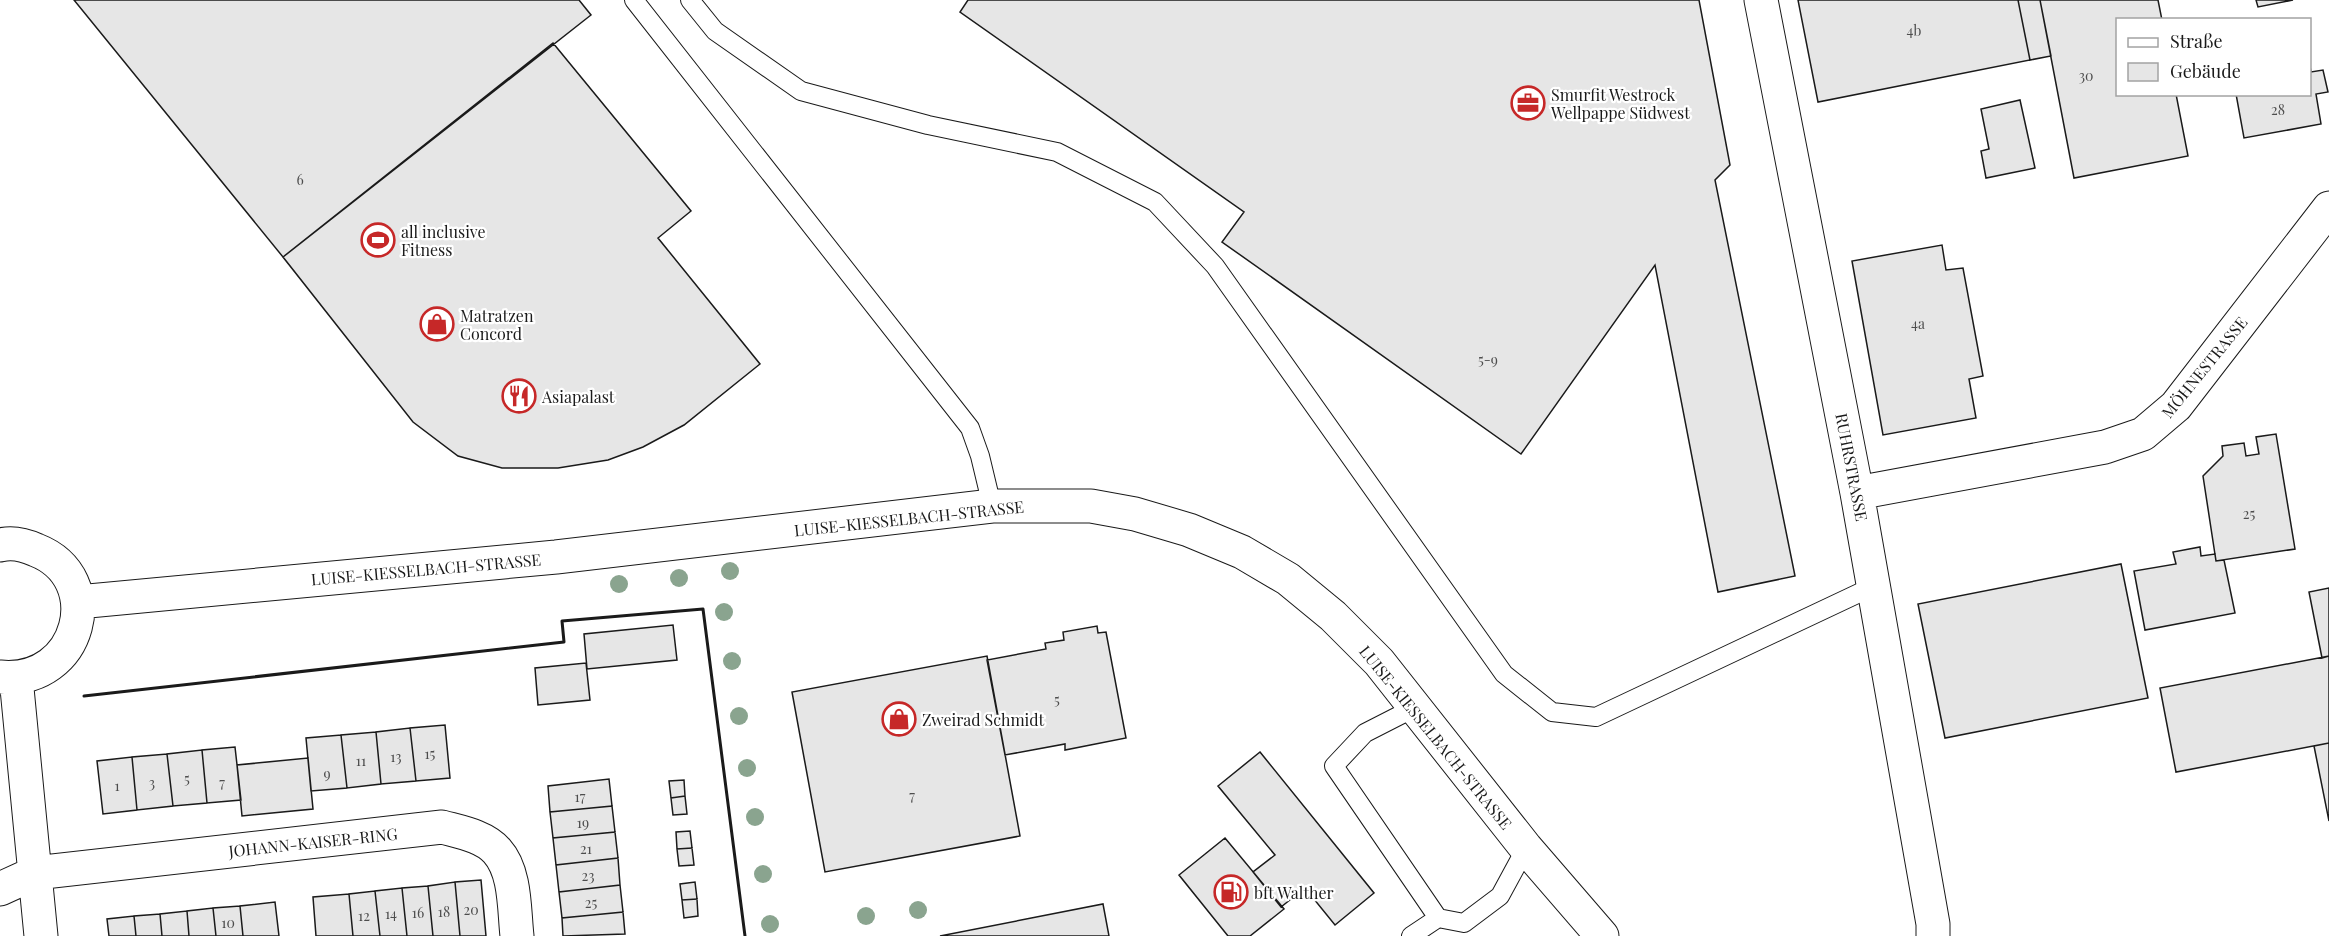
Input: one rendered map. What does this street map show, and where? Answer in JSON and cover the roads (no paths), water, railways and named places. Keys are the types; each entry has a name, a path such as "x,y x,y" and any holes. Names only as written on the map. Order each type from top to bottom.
{"street":[{"name":"RUHRSTRASSE","path":"1761,0 1857,493 1933,924 1933,936"},
{"name":"MÖHNESTRASSE","path":"1857,493 2105,447 2143,434 2176,406 2329,208"},
{"name":"LUISE-KIESSELBACH-STRASSE","path":"78,602 556,557 992,506 1091,506 1135,514 1189,530 1242,552 1288,579 1333,616 1379,662 1526,848 1602,936"},
{"path":"0,545 26,546 44,553 60,566 72,583 78,602 77,624 69,644 56,662 37,673 8,677 35,873 40,936"},
{"name":"JOHANN-KAISER-RING","path":"0,889 35,873 442,827 473,836 496,850 506,865 513,894 517,936"}],"lane":[{"path":"634,0 970,428 980,456 992,506"},
{"path":"690,0 715,31 801,91 928,125 1057,152 1155,202 1215,266 1504,674 1552,712 1596,717 1874,586"},
{"path":"1414,708 1365,733 1334,766 1438,918 1469,929 1500,896 1526,848"},
{"path":"1411,936 1438,918"}],"place":[{"name":"Smurfit Westrock Wellpappe Südwest","path":"1528,103"},
{"name":"all inclusive Fitness","path":"378,240"},
{"name":"Matratzen Concord","path":"437,324"},
{"name":"Asiapalast","path":"519,396"},
{"name":"Zweirad Schmidt","path":"899,719"},
{"name":"bft Walther","path":"1231,892"}]}
